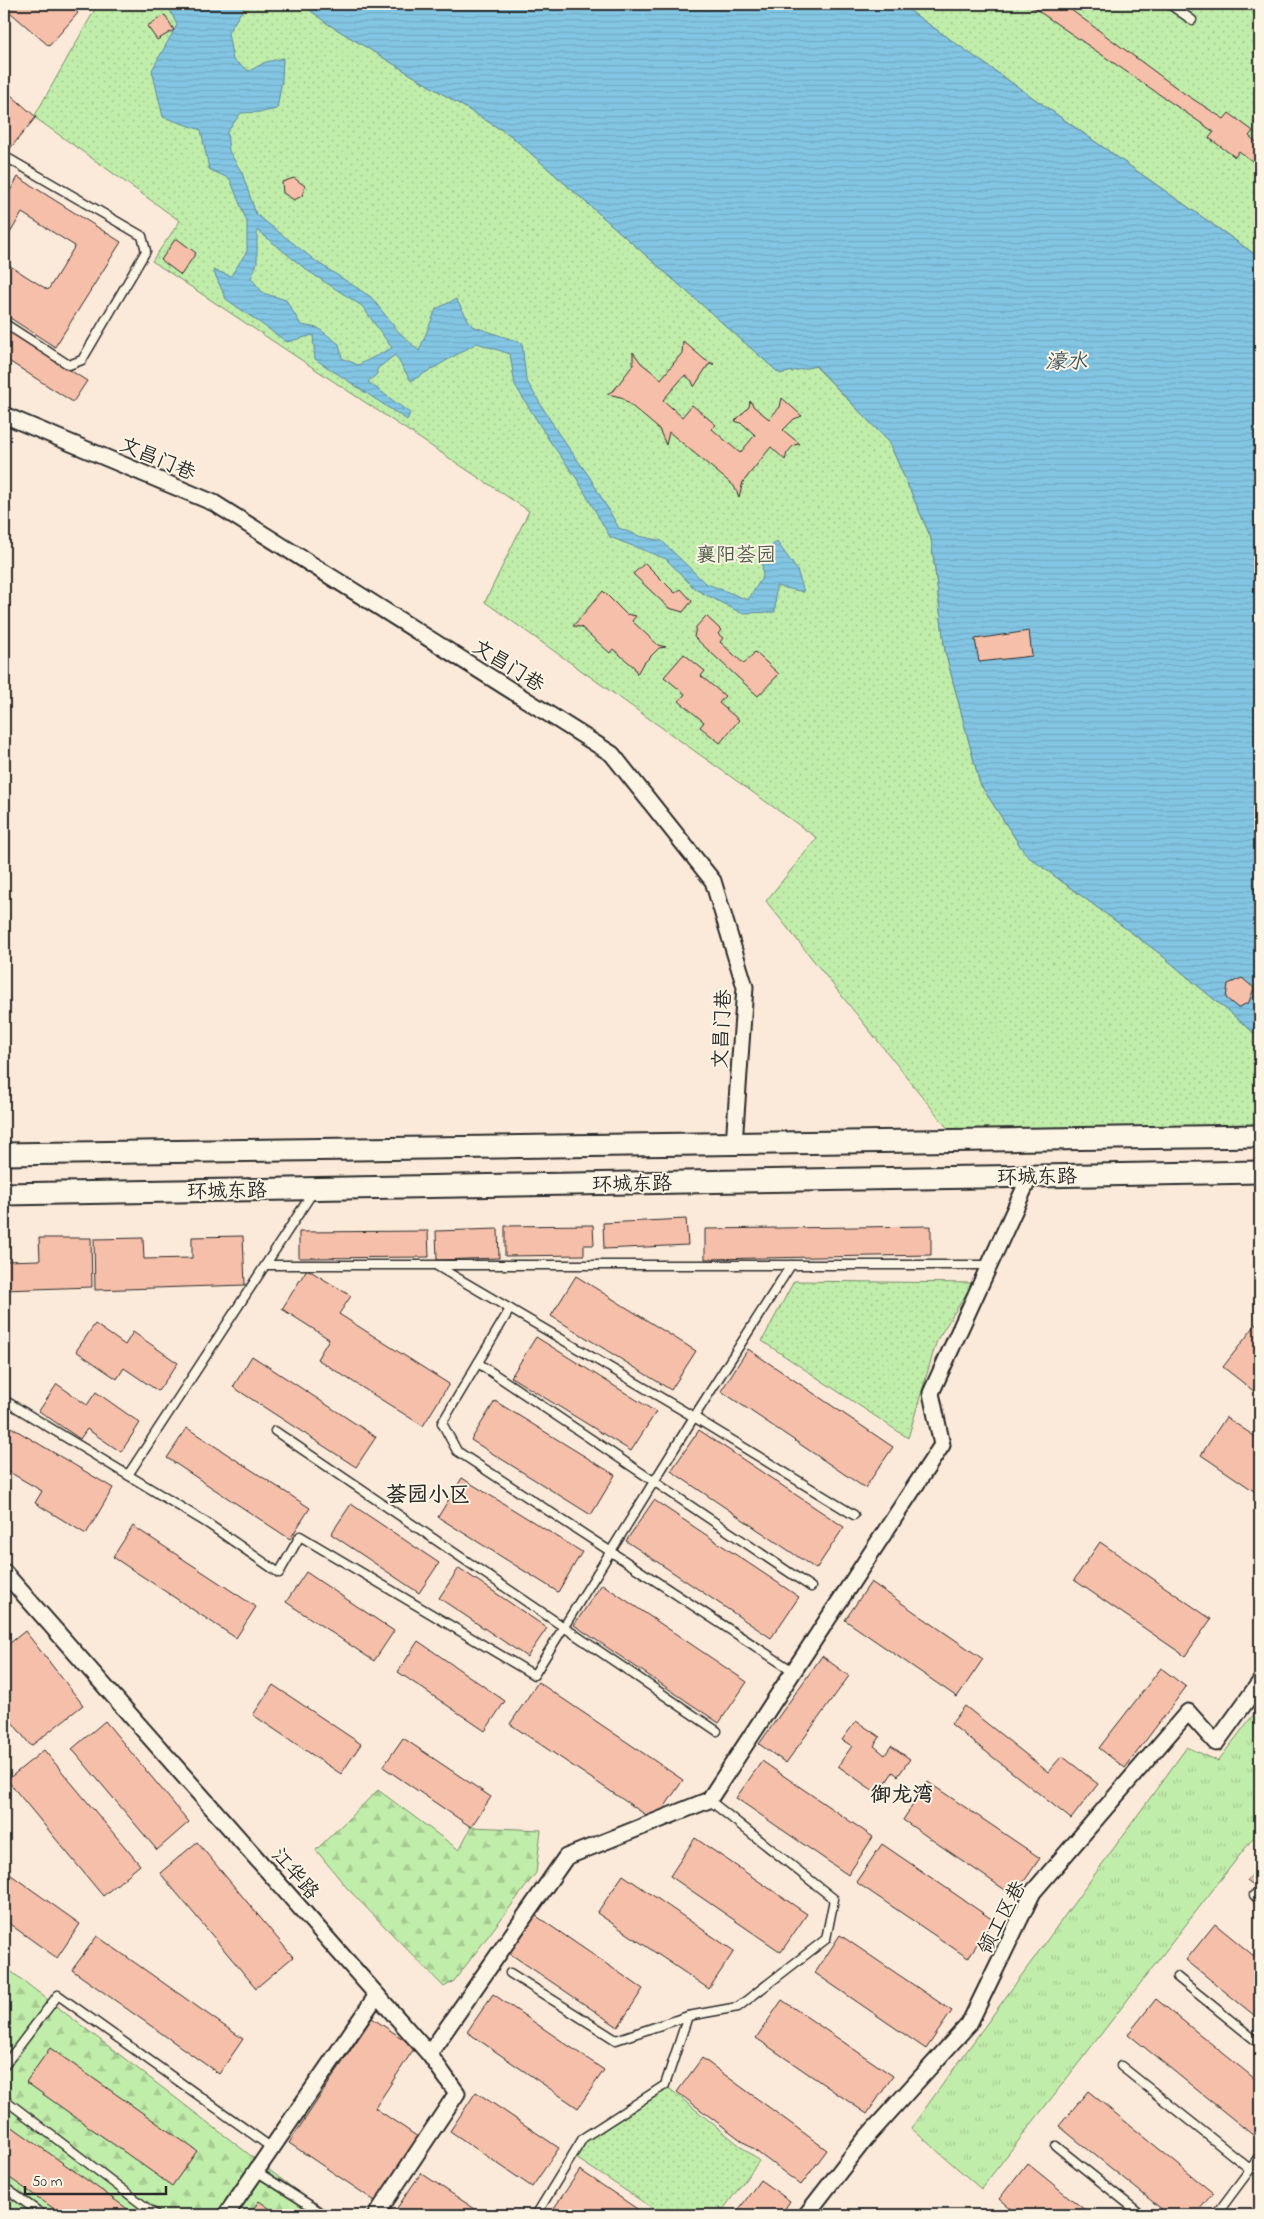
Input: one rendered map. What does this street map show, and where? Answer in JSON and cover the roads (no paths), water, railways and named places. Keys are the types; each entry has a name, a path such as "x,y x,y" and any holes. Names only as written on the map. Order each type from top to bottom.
{"main road":[{"name":"环城东路","path":"4,1154 1260,1136"},
{"name":"环城东路","path":"4,1194 1260,1172"}],"street":[{"name":"文昌门巷","path":"4,415 214,502 612,754 713,881 745,987 734,1144"},
{"path":"429,2054 566,1857 709,1800 942,1445 931,1393 1030,1176"},
{"name":"江华路","path":"4,1572 429,2054 458,2092 376,2215"},
{"name":"领工区巷","path":"806,2215 865,2139 969,2024 1033,1892 1188,1712 1216,1742 1260,1682"},
{"path":"226,2215 377,1996"}],"lane":[{"path":"1169,4 1192,20"},
{"path":"4,156 142,236 146,251 82,360 68,364 4,323"},
{"path":"128,1475 316,1188"},
{"path":"266,1265 990,1265"},
{"path":"435,1265 694,1417 854,1515"},
{"path":"4,1400 207,1523 279,1573 300,1536 534,1675 791,1265"},
{"path":"510,1309 442,1422 458,1451 793,1671"},
{"path":"478,1363 811,1587"},
{"path":"275,1430 717,1731"},
{"path":"510,1973 616,2040 688,2016 738,2007 826,1939 834,1899 709,1800"},
{"path":"1254,1895 1260,1901"},
{"path":"1177,1977 1260,2044"},
{"path":"4,2066 58,1995 272,2148"},
{"path":"536,2215 584,2138 665,2085 688,2016"},
{"path":"1122,2066 1250,2169"},
{"path":"4,2099 156,2215"},
{"path":"1056,2146 1142,2215"},
{"path":"1216,2215 1260,2156"},
{"path":"256,2172 325,2215"},
{"path":"4,2187 43,2215"}],"water":[{"path":"167,4 246,4 228,33 233,60 249,71 266,62 283,58 282,80 277,109 241,113 227,132 229,151 242,173 256,214 317,262 371,297 396,329 419,351 436,309 456,299 472,326 522,343 526,380 558,433 589,476 619,528 639,536 662,541 705,583 748,600 763,576 761,554 777,542 797,570 804,592 776,586 775,612 741,613 695,589 666,559 610,537 577,479 549,440 515,385 510,354 477,343 411,381 395,355 377,369 377,374 368,382 410,413 407,420 315,359 313,335 287,342 226,299 213,270 231,276 247,251 247,222 230,179 209,169 201,130 163,117 152,70 177,25","holes":["257,230 308,271 362,306 392,348 358,365 342,358 339,344 318,328 301,325 286,300 263,293 251,278 257,263"]},
{"name":"濠水","path":"302,4 900,4 1260,258 1260,1038 1159,953 1026,855 980,784 945,651 931,538 889,442 816,366 780,374 510,135 328,24"}],"district":[{"name":"荟园小区","path":"428,1494"},
{"name":"御龙湾","path":"902,1794"}],"park label":[{"name":"襄阳荟园","path":"736,554"}]}
